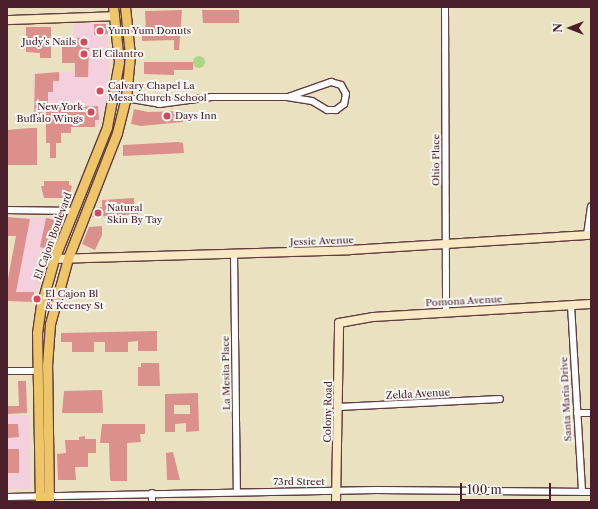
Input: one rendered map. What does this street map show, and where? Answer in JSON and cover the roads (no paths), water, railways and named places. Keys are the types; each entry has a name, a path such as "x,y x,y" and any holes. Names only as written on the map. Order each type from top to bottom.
{"main road":[{"path":"44,499 47,348 53,306 68,258 117,133 126,98 130,55 125,7"},
{"name":"El Cajon Boulevard","path":"44,499 36,371 36,340 41,306 54,259 107,127 117,81 119,46 114,12"},
{"path":"117,81 126,98"}],"street":[{"name":"Ohio Place","path":"444,7 446,312"},
{"path":"7,20 114,12"},
{"path":"126,98 160,104 212,97 288,97 312,101 327,110 336,110 344,104 346,97 341,85 332,82 288,97"},
{"path":"589,235 591,206"},
{"path":"7,210 74,211"},
{"name":"Jessie Avenue","path":"54,259 234,254 446,245 589,235"},
{"name":"La Mesita Place","path":"234,254 237,492"},
{"name":"Pomona Avenue","path":"339,323 370,317 591,304"},
{"name":"Santa Maria Drive","path":"571,305 582,492"},
{"name":"Colony Road","path":"336,502 339,323"},
{"path":"7,371 36,371"},
{"name":"Zelda Avenue","path":"338,407 500,399"},
{"path":"577,413 591,413"},
{"name":"73rd Street","path":"7,497 44,499 152,493 336,491 591,492"},
{"path":"152,493 152,502"}],"place":[{"name":"Yum Yum Donuts","path":"100,31"},
{"name":"Judy's Nails","path":"84,42"},
{"name":"El Cilantro","path":"84,54"},
{"name":"Calvary Chapel La Mesa Church School","path":"100,91"},
{"name":"New York Buffalo Wings","path":"91,112"},
{"name":"Days Inn","path":"167,116"},
{"name":"Natural Skin By Tay","path":"98,213"},
{"name":"El Cajon Bl & Keeney St","path":"37,299"}]}
